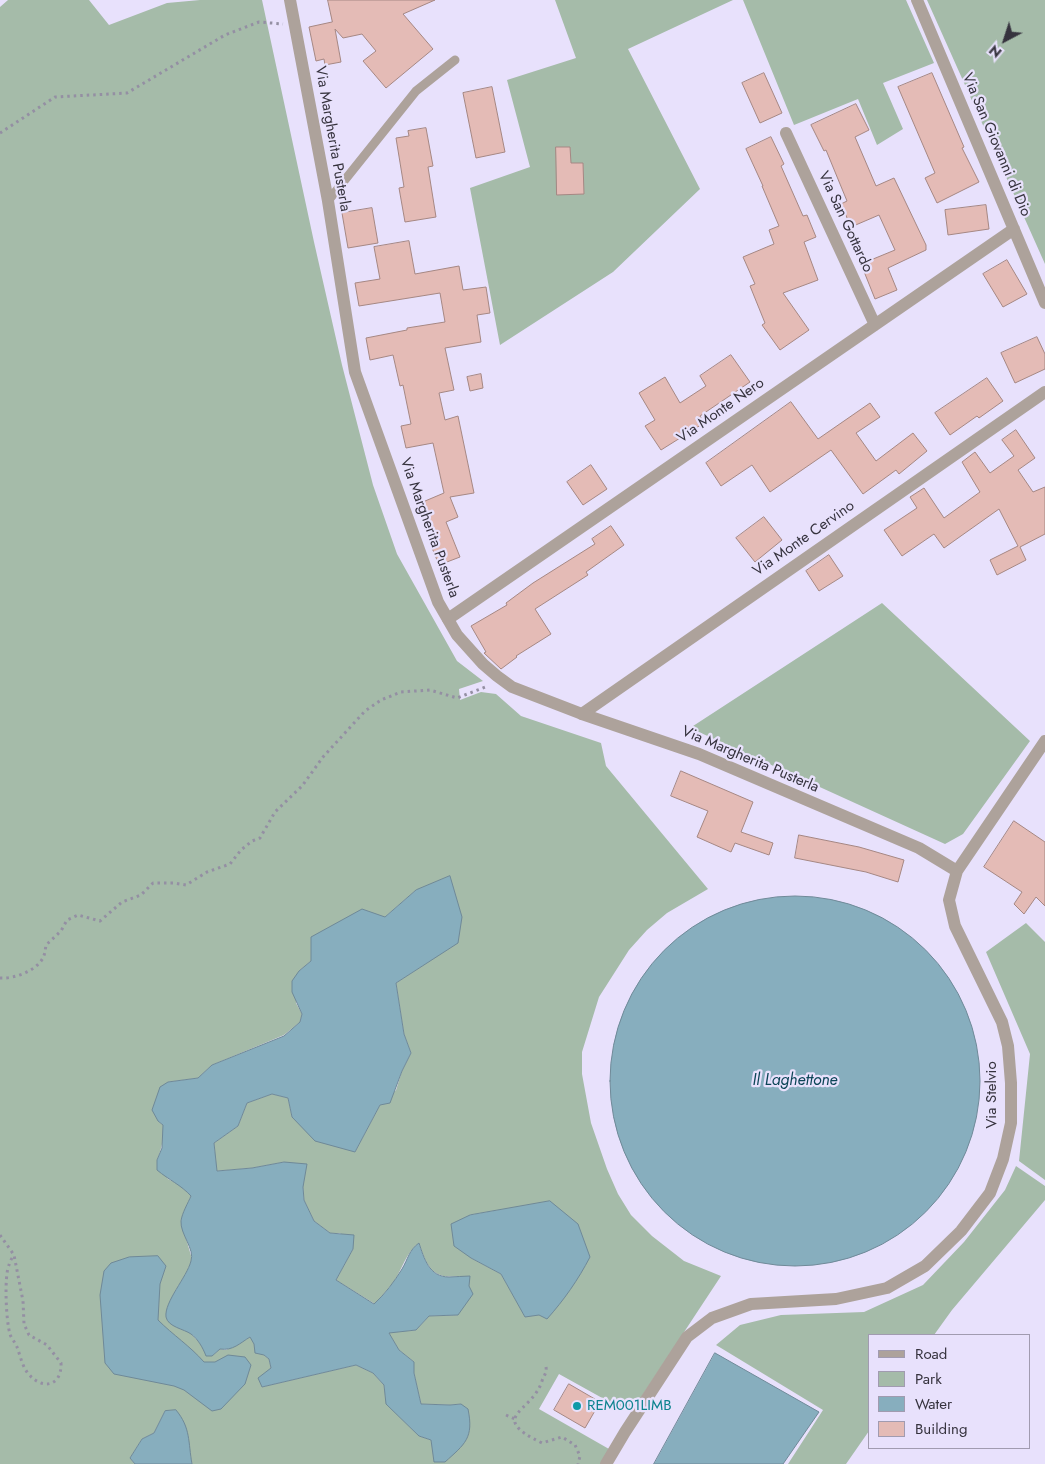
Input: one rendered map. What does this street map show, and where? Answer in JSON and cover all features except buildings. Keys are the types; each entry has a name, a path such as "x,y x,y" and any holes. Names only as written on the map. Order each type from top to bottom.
{"street":[{"name":"Via Margherita Pusterla","path":"290,0 328,201 355,372 438,602 457,634 483,664 512,686 582,714 699,754 918,848 957,871"},
{"name":"Via San Giovanni di Dio","path":"917,0 1045,303"},
{"name":"Via San Gottardo","path":"786,133 875,325"},
{"name":"Via Monte Nero","path":"448,619 1014,229"},
{"name":"Via Monte Cervino","path":"582,714 1045,392"},
{"name":"Via Stelvio","path":"606,1464 624,1432 687,1337 712,1318 751,1304 836,1300 886,1288 925,1266 961,1231 990,1193 1003,1159 1011,1123 1012,1083 1009,1056 1002,1022 955,926 949,900 957,871 1045,741"}],"lane":[{"path":"328,201 416,90 455,60"}],"path":[{"path":"0,133 55,97 127,93 224,35 259,22 295,24"},
{"path":"0,978 7,979 24,974 40,963 46,945 61,931 66,920 78,915 100,920 122,902 141,895 153,883 186,885 207,872 230,864 241,850 252,841 260,838 275,812 302,786 323,757 365,711 381,700 401,692 430,690 458,698 502,680"},
{"path":"0,1235 14,1255 23,1301 24,1324 29,1335 47,1345 61,1363 60,1376 51,1384 44,1384 28,1373 16,1343 10,1334 7,1282 8,1266 14,1255"},
{"path":"546,1367 547,1372 541,1387 523,1406 515,1419 515,1423 517,1429 542,1443 562,1437 575,1445 580,1456 578,1464"},
{"path":"506,1415 515,1419"}],"green space":[{"path":"8,0 89,0 109,25 167,3 200,0 262,0 342,365 373,485 397,554 457,661 483,681 459,689 460,700 481,692 496,694 521,716 601,743 606,766 708,889 667,913 647,930 629,950 599,997 582,1052 582,1074 591,1123 607,1169 618,1194 631,1215 652,1236 684,1261 721,1276 634,1408 622,1409 559,1374 539,1409 609,1449 601,1464 192,1464 190,1454 165,1411 154,1433 142,1439 130,1458 135,1464 0,1464 0,7","holes":["416,890 458,942 396,983 404,1034 411,1053 402,1071 396,1090 380,1105 355,1152 292,1117 288,1098 272,1094 247,1103 238,1126 214,1143 216,1171 252,1168 284,1162 303,1187 304,1200 314,1221 330,1233 340,1233 353,1249 336,1280 375,1304 393,1283 407,1256 419,1243 424,1258 431,1269 448,1277 457,1276 458,1315 429,1316 416,1330 388,1332 399,1350 414,1362 414,1373 421,1404 461,1404 431,1440 419,1436 387,1404 384,1385 373,1373 356,1365 262,1387 271,1368 269,1359 250,1337 226,1350 220,1349 212,1356 168,1309 192,1259 181,1221 191,1196 180,1185 168,1179 157,1160 163,1134 163,1125 158,1121 168,1082 198,1078 212,1065 284,1035 300,1022 302,1014 296,1003 299,971 311,961 385,917","501,1210 525,1316 501,1274 471,1258 470,1215"]},
{"path":"555,0 733,0 628,49 700,189 613,272 500,345 470,188 530,167 507,80 576,58"},
{"path":"743,0 906,0 934,63 883,83 903,129 877,145 858,99 794,125"},
{"path":"927,0 1045,0 1045,264"},
{"path":"882,603 1030,741 963,834 945,844 690,728"},
{"path":"1026,923 1045,942 1045,1180 1019,1161 1030,1054 986,952"},
{"path":"1016,1166 1045,1186 1045,1200 952,1310 935,1334 868,1334 868,1432 846,1464 788,1464 823,1410 716,1345 740,1325 781,1315 864,1312 923,1285 964,1242 1005,1190"}],"water":[{"path":"450,876 462,917 458,943 396,983 404,1034 411,1053 390,1103 380,1105 355,1152 315,1141 292,1117 288,1098 272,1094 247,1103 238,1126 214,1143 217,1171 252,1168 284,1162 307,1164 303,1187 304,1200 314,1221 330,1233 354,1235 353,1249 336,1280 374,1304 393,1283 411,1252 419,1243 428,1266 437,1274 449,1277 470,1276 469,1286 473,1294 458,1315 429,1316 416,1330 389,1333 399,1350 414,1362 414,1373 421,1404 461,1404 468,1409 470,1427 469,1434 463,1445 445,1462 434,1462 431,1440 419,1436 386,1404 384,1385 373,1373 356,1365 262,1387 258,1378 271,1368 269,1359 264,1355 255,1353 254,1344 250,1337 233,1348 220,1349 212,1356 206,1356 194,1336 167,1320 166,1311 168,1304 189,1267 192,1256 181,1226 184,1211 191,1196 157,1170 157,1160 162,1148 163,1125 158,1121 152,1110 160,1087 168,1082 198,1078 212,1065 284,1036 300,1022 302,1014 292,992 292,981 299,971 311,961 311,937 362,909 385,917 416,890"},
{"name":"Il Laghettone","path":"795,896 831,900 866,910 898,927 926,950 949,978 966,1010 976,1045 980,1081 976,1117 966,1152 949,1184 926,1212 898,1235 866,1252 831,1262 795,1266 759,1262 724,1252 692,1235 664,1212 641,1184 624,1152 614,1117 610,1081 614,1045 624,1010 641,978 664,950 692,927 724,910 759,900"},
{"path":"550,1201 578,1224 590,1257 570,1290 547,1319 539,1315 525,1317 501,1274 471,1258 454,1246 451,1224 470,1215"},
{"path":"158,1256 166,1266 160,1284 158,1320 204,1362 215,1362 228,1355 245,1357 251,1365 245,1384 221,1409 212,1411 184,1390 174,1386 114,1374 105,1363 100,1295 104,1271 111,1263 129,1257"},
{"path":"715,1353 819,1412 783,1464 654,1464"},
{"path":"176,1410 187,1429 192,1464 135,1464 130,1458 142,1439 154,1433 165,1411"}],"place":[{"name":"REM001LIMB","path":"577,1406"}]}
